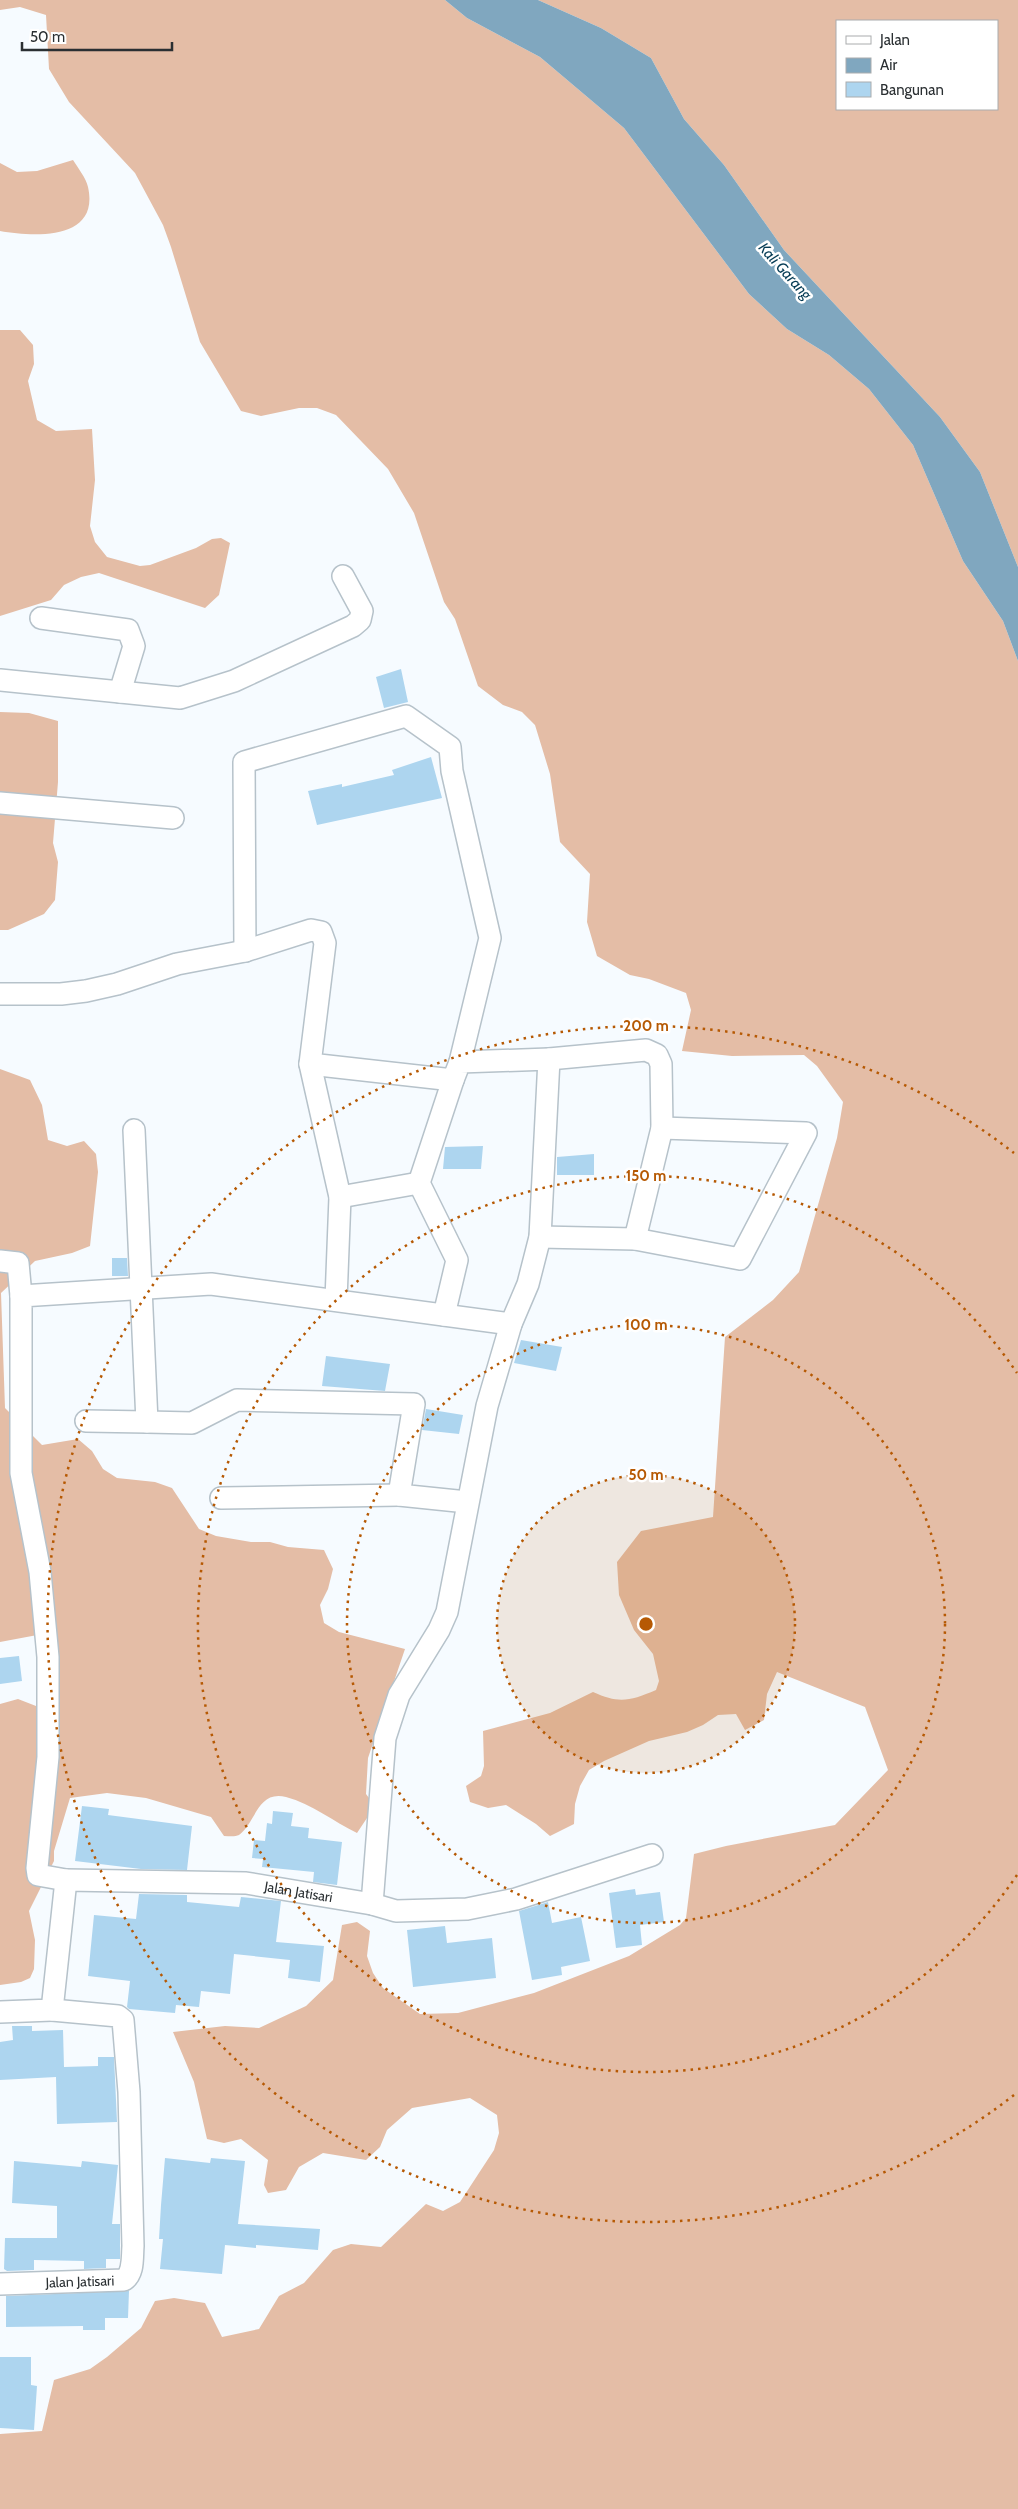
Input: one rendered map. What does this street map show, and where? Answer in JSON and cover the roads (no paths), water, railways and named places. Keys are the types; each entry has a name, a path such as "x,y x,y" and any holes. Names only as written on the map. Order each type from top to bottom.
{"street":[{"path":"0,680 180,698 234,681 353,626 360,620 362,611 344,576"},
{"path":"41,618 128,630 134,646 120,692"},
{"path":"245,951 244,762 406,716 450,747 452,771 490,938 457,1071 418,1183 457,1260 444,1315"},
{"path":"0,802 174,818"},
{"path":"0,994 61,994 86,991 117,984 177,964 245,951 311,930 321,932 325,943 310,1064 340,1197 336,1300"},
{"path":"310,1064 457,1071 549,1059 646,1050 657,1055 661,1064 662,1128 635,1239"},
{"path":"372,1904 385,1738 399,1695 439,1630 447,1612 487,1406 511,1324 528,1284 540,1237 549,1059"},
{"path":"540,1237 635,1239 740,1259 806,1133 662,1128"},
{"path":"134,1130 147,1422"},
{"path":"340,1197 418,1183"},
{"path":"0,1261 18,1263 21,1296 212,1284 511,1324"},
{"name":"Jalan Jatisari","path":"21,1296 21,1473 40,1572 48,1657 48,1757 37,1868 38,1876 66,1880 246,1883 372,1904 396,1911 466,1909 516,1899 652,1855"},
{"path":"86,1421 192,1423 237,1400 414,1404 399,1495"},
{"path":"221,1498 399,1495 467,1502"},
{"path":"52,2010 66,1880"},
{"name":"Jalan Jatisari","path":"0,2012 52,2010 118,2016 123,2020 129,2092 133,2246 130,2276 124,2280 0,2284"}],"water":[{"name":"Kali Garang","path":"445,0 538,0 601,28 651,58 684,119 724,165 784,250 940,417 980,472 1018,567 1018,661 1003,621 963,561 913,445 869,389 829,355 787,329 749,294 624,128 540,57 467,18"}]}
